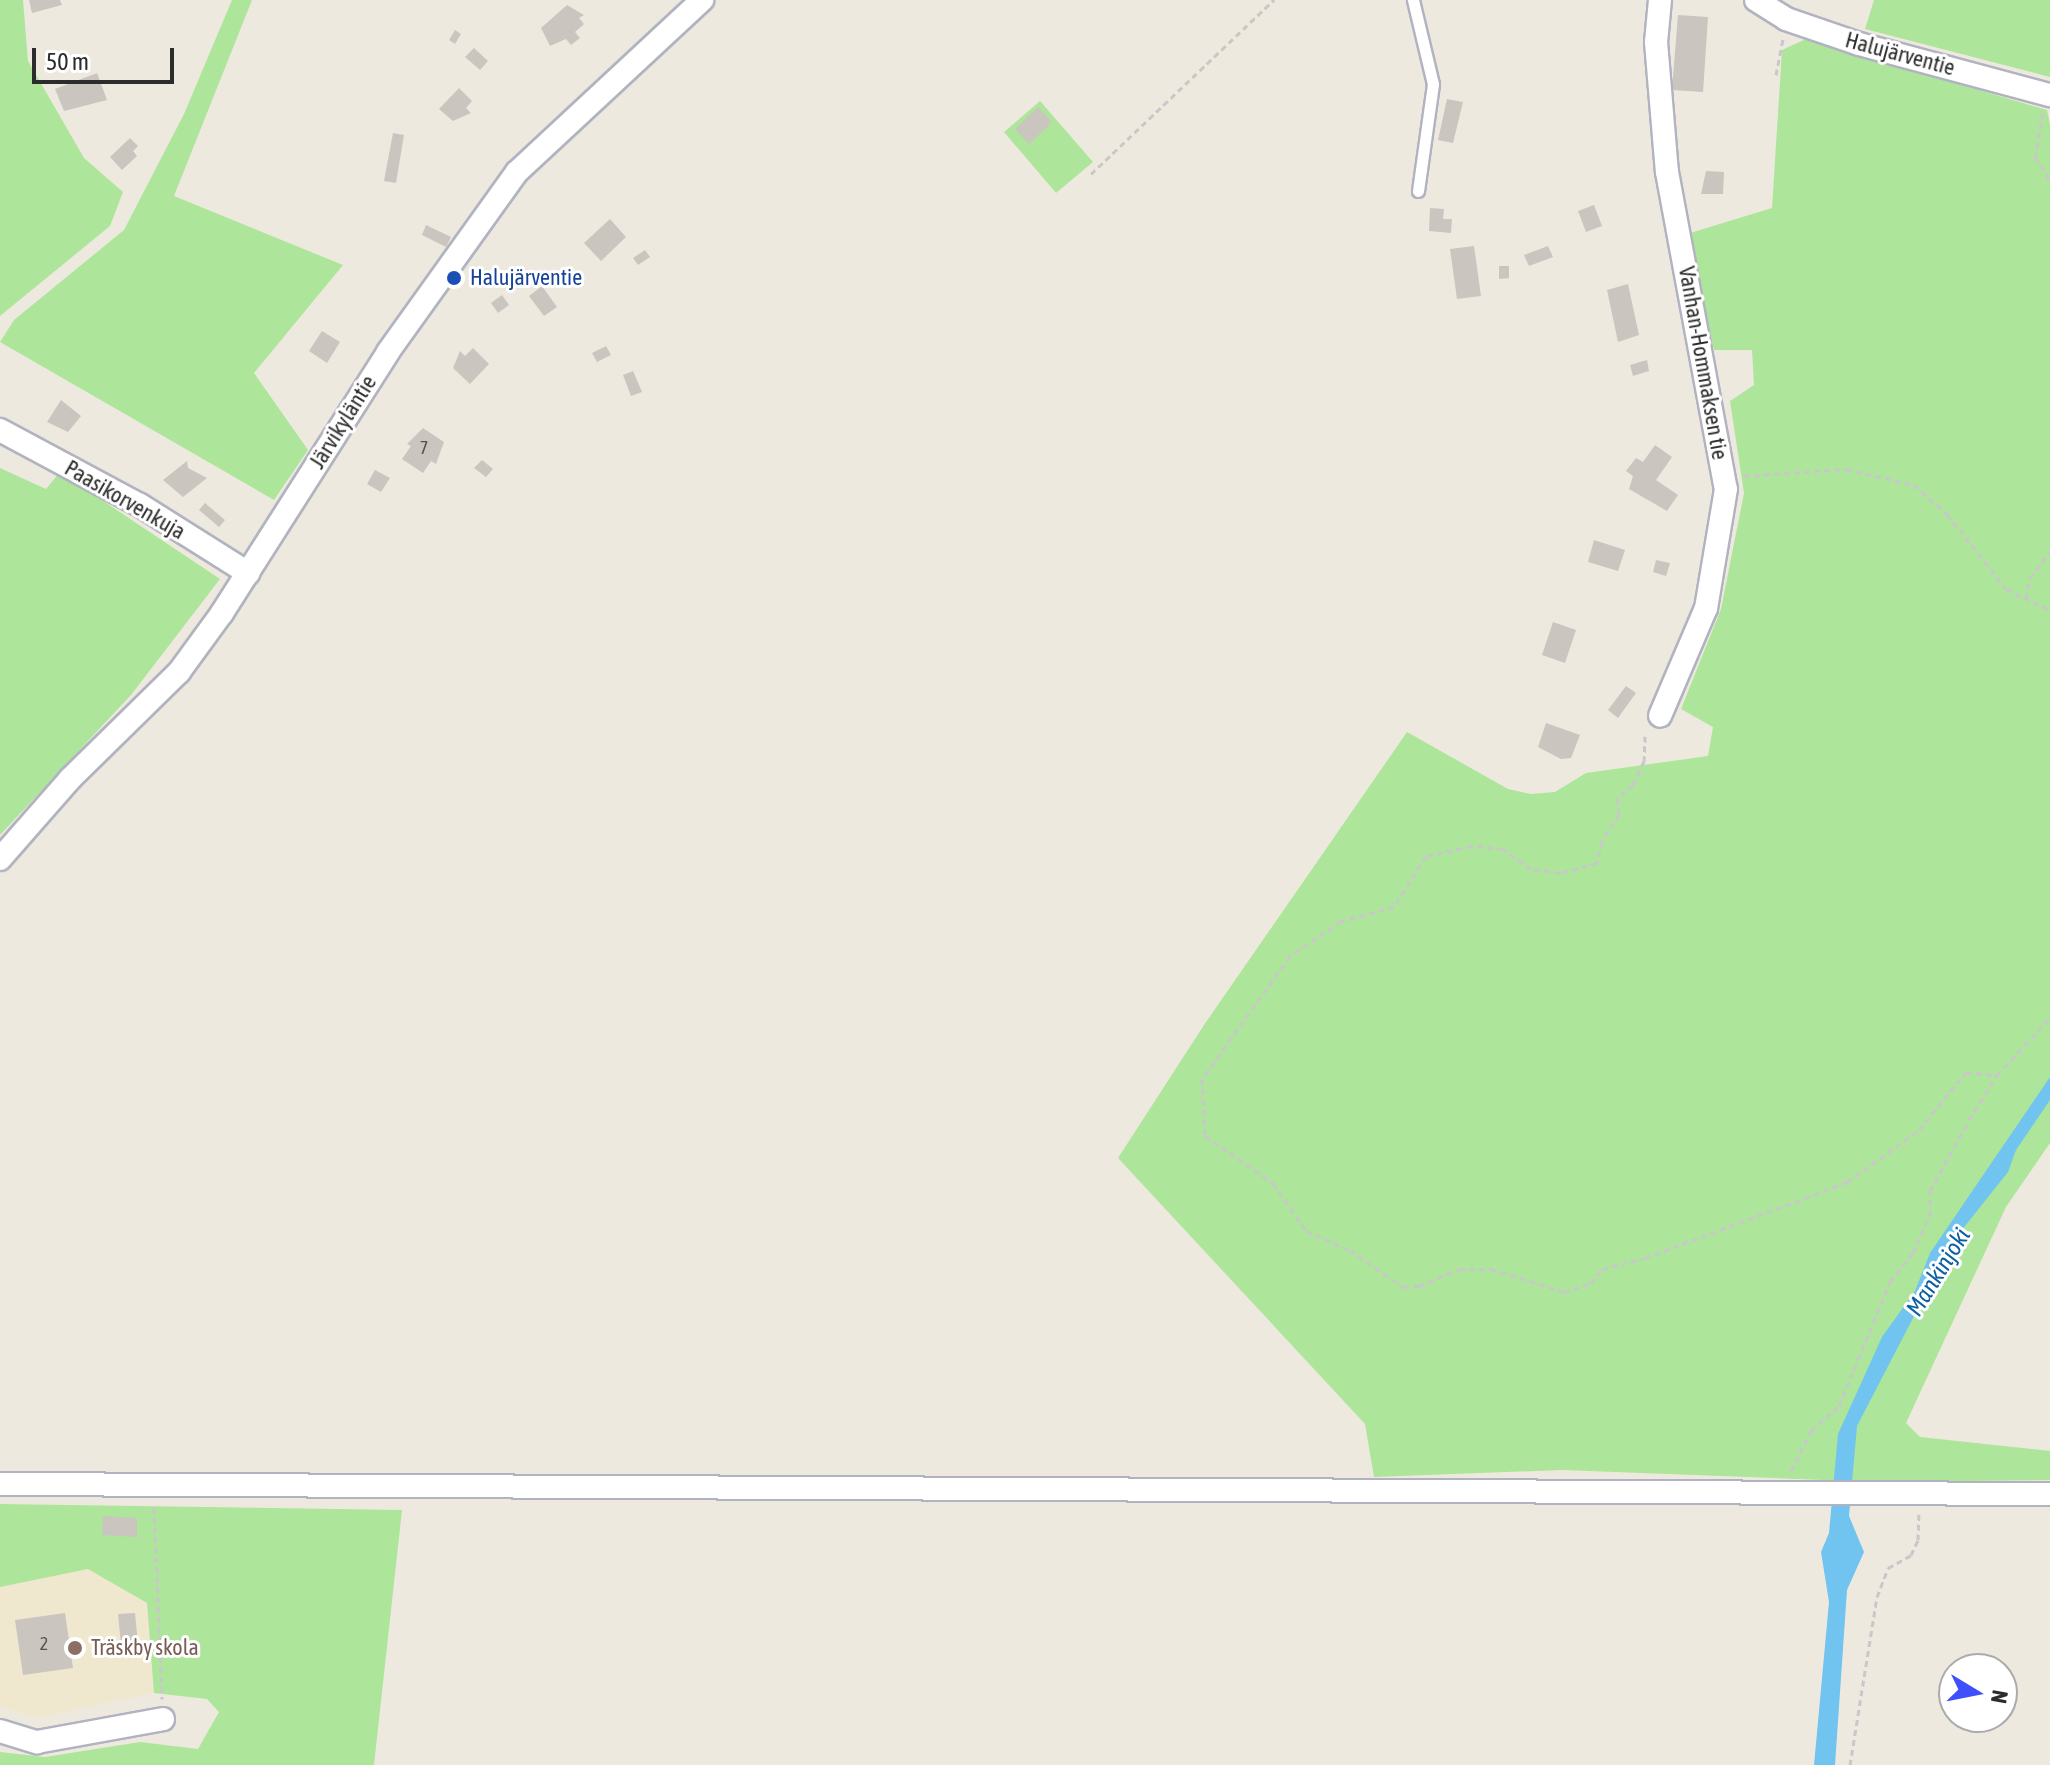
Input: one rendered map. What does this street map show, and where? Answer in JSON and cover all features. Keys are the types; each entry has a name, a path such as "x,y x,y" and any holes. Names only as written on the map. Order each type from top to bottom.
{"street":[{"name":"Järvikyläntie","path":"0,859 70,779 179,672 248,573 388,352 517,172 702,0"},
{"name":"Vanhan-Hommaksen tie","path":"1660,0 1656,42 1667,172 1724,479 1722,533 1706,608 1660,716"},
{"name":"Halujärventie","path":"1756,0 1786,19 1859,44 2048,94"},
{"name":"Paasikorvenkuja","path":"0,430 140,505 248,573"},
{"path":"0,1484 2050,1494"},
{"path":"0,1731 37,1742 69,1740 163,1719"}],"lane":[{"path":"1413,0 1433,84 1418,191"}],"path":[{"path":"1091,174 1274,0"},
{"path":"1776,75 1786,19"},
{"path":"2048,94 2035,157 2050,180"},
{"path":"1724,479 1777,469 1846,469 1914,485 1947,514 2006,589 2050,610"},
{"path":"2026,599 2030,578 2050,551"},
{"path":"1645,736 1644,761 1633,785 1617,798 1619,814 1602,841 1597,863 1560,873 1531,869 1503,849 1472,846 1426,856 1394,907 1341,921 1290,956 1202,1079 1205,1136 1273,1183 1306,1231 1350,1250 1403,1287 1419,1286 1459,1269 1491,1269 1564,1292 1591,1283 1602,1269 1645,1258 1847,1182 1919,1130 1966,1072 1997,1075"},
{"path":"1781,1494 1803,1442 1839,1406 1890,1282 1913,1253 1930,1215 1930,1191 1997,1075 2050,1018"},
{"path":"154,1483 163,1719"},
{"path":"1850,1765 1873,1610 1888,1568 1911,1555 1918,1540 1919,1494"}],"shaded area":[{"name":"Träskby skola","path":"88,1568 147,1603 154,1693 37,1718 0,1707 0,1587"}],"green space":[{"path":"0,0 23,0 28,61 84,158 123,192 110,226 0,316"},
{"path":"232,0 252,0 174,196 343,265 254,373 308,450 274,500 0,342 14,320 124,230 184,114"},
{"path":"1874,0 2050,0 2050,77 1865,29"},
{"path":"1806,39 2047,110 2050,125 2050,1143 2006,1207 1906,1423 1920,1437 2050,1451 2050,1480 1875,1482 1562,1470 1374,1477 1365,1424 1118,1158 1204,1025 1407,732 1508,789 1531,794 1555,792 1586,773 1708,756 1713,727 1681,709 1721,609 1744,493 1730,401 1754,385 1752,350 1714,350 1687,234 1772,208 1782,50"},
{"path":"1040,101 1093,162 1056,193 1004,132"},
{"path":"0,468 46,489 60,472 220,579 131,695 0,835"},
{"path":"0,1504 402,1510 374,1765 0,1765 0,1752 45,1757 140,1742 198,1749 219,1712 207,1699 154,1693 147,1603 88,1569 0,1587"}],"water":[{"path":"2050,1077 2050,1100 2016,1150 2008,1172 1953,1241 1857,1426 1849,1516 1864,1552 1847,1590 1835,1765 1814,1765 1829,1602 1821,1552 1829,1533 1838,1434 1882,1337 1915,1291 1930,1253"}],"building":[{"path":"29,0 60,0 62,5 32,13"},
{"path":"567,5 584,15 579,18 584,24 575,32 580,38 571,45 566,39 550,46 541,28"},
{"path":"1678,15 1708,17 1703,92 1672,90"},
{"path":"455,30 461,34 455,44 449,40"},
{"path":"474,48 488,61 480,70 465,57"},
{"path":"97,73 107,100 64,111 55,89"},
{"path":"459,88 472,101 466,108 471,113 453,121 439,109"},
{"path":"1447,99 1463,102 1453,143 1438,140"},
{"path":"1038,107 1052,122 1029,144 1015,129"},
{"path":"393,133 404,135 396,183 384,181"},
{"path":"130,138 138,146 133,151 137,156 122,170 110,157"},
{"path":"1706,171 1724,172 1723,194 1701,194"},
{"path":"1594,205 1602,226 1586,232 1578,211"},
{"path":"1430,208 1444,209 1443,219 1452,219 1451,233 1429,231"},
{"path":"610,219 626,237 601,261 584,243"},
{"path":"426,225 451,237 446,247 422,235"},
{"path":"1474,246 1481,296 1457,299 1450,249"},
{"path":"1548,246 1553,257 1529,266 1524,255"},
{"path":"645,250 650,257 638,265 633,258"},
{"path":"1499,266 1509,266 1509,278 1499,279"},
{"path":"1628,284 1639,335 1618,342 1607,290"},
{"path":"542,286 557,307 544,316 529,296"},
{"path":"502,295 509,305 498,313 491,303"},
{"path":"322,331 340,342 327,363 309,351"},
{"path":"606,346 611,355 597,362 592,353"},
{"path":"473,348 489,364 470,384 453,368 460,351 465,356"},
{"path":"1647,360 1649,371 1633,376 1630,365"},
{"path":"633,371 642,392 631,396 623,375"},
{"path":"61,400 81,416 68,432 47,422"},
{"path":"423,428 444,442 436,464 431,461 423,473 402,459 411,446 407,444"},
{"path":"1655,445 1672,457 1656,480 1678,495 1667,511 1629,489 1633,476 1626,471 1636,458 1643,462"},
{"path":"482,460 493,469 486,477 474,468"},
{"path":"187,461 188,468 207,478 183,497 163,480"},
{"path":"375,470 390,478 381,492 367,484"},
{"path":"205,503 225,520 219,527 199,510"},
{"path":"1594,540 1625,550 1618,571 1588,562"},
{"path":"1656,560 1670,563 1666,576 1653,572"},
{"path":"1553,622 1576,630 1565,663 1542,655"},
{"path":"1626,686 1636,693 1618,718 1608,710"},
{"path":"1546,723 1580,735 1571,758 1561,759 1538,747"},
{"path":"103,1516 137,1518 137,1537 102,1535"},
{"path":"65,1613 73,1668 23,1675 15,1620"},
{"path":"135,1613 139,1654 122,1655 118,1614"}],"place":[{"name":"Halujärventie","path":"454,278"},
{"name":"Träskby skola","path":"75,1648"}],"water label":[{"name":"Mankinjoki","path":"1938,1272"}]}
